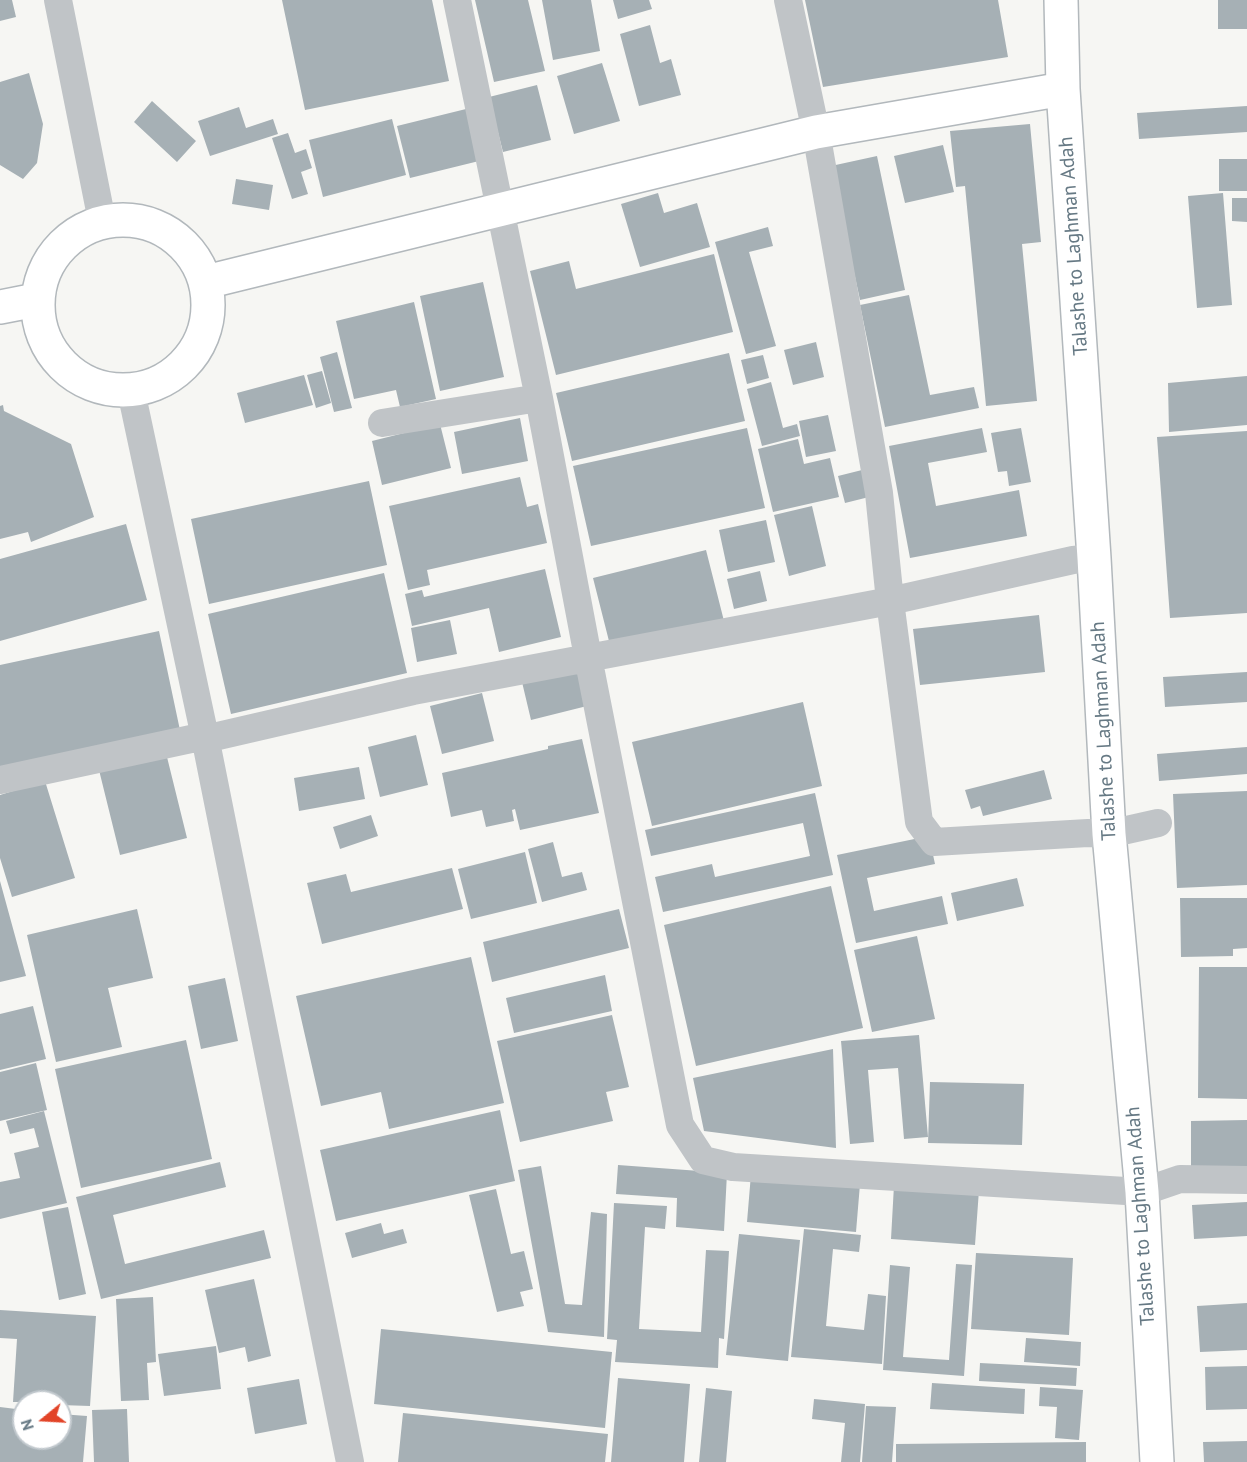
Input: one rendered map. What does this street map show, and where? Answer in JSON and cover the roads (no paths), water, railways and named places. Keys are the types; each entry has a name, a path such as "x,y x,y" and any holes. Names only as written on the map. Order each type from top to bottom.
{"main road":[{"name":"Talashe to Laghman Adah","path":"1061,0 1064,89 1109,834 1142,1192 1157,1462"},
{"path":"206,282 816,132 1064,89"},
{"path":"135,219 166,230 191,252 206,282 209,312 201,341 184,366 160,383 131,391 99,388 70,373 49,349 36,300 41,279 56,251 73,235 102,221 135,219"},
{"path":"0,307 36,300"}],"street":[{"path":"58,0 102,221"},
{"path":"457,0 539,398 680,1125 703,1160 733,1167 1142,1192 1180,1179 1247,1180"},
{"path":"788,0 816,132 879,493 890,601 919,822 934,842 1088,833 1109,834 1158,823"},
{"path":"131,391 205,737 350,1462"},
{"path":"382,423 539,398"},
{"path":"0,780 218,736 413,691 890,601 1073,560 1094,558"}]}
